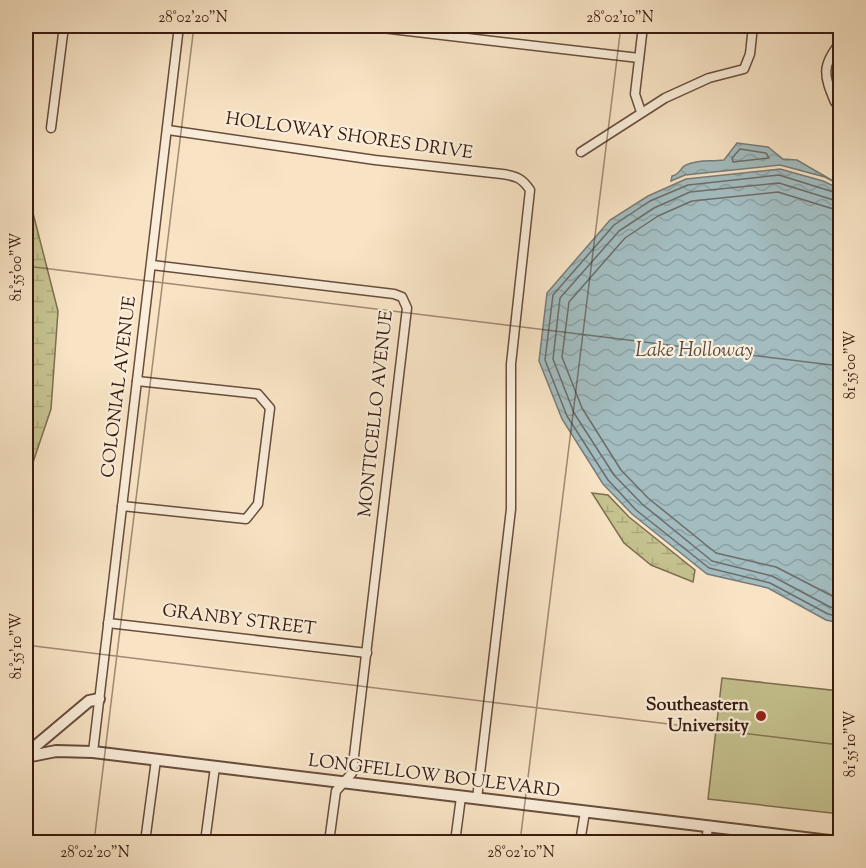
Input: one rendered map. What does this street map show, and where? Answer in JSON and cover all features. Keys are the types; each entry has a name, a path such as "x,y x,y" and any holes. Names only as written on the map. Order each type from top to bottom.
{"street":[{"path":"51,128 64,26"},
{"name":"COLONIAL AVENUE","path":"93,752 179,26"},
{"path":"365,26 425,29 639,58"},
{"path":"640,112 635,94 643,26"},
{"path":"581,152 640,112 688,86 744,69 750,54 753,26"},
{"path":"835,102 825,79 825,67 840,43"},
{"name":"HOLLOWAY SHORES DRIVE","path":"168,130 375,160 502,174 524,181 530,190 531,200 510,364 511,509 477,799"},
{"name":"MONTICELLO AVENUE","path":"152,265 394,294 405,302 407,308 352,773 336,791 329,843"},
{"path":"123,506 246,519 258,504 270,408 258,394 137,381"},
{"name":"GRANBY STREET","path":"108,623 367,653"},
{"path":"26,756 89,701 99,699"},
{"name":"LONGFELLOW BOULEVARD","path":"26,756 56,751 93,752 837,843"},
{"path":"145,843 156,760"},
{"path":"205,843 214,768"},
{"path":"455,843 461,797"},
{"path":"580,843 585,812"},
{"path":"706,843 708,827"}],"green space":[{"path":"26,199 33,213 58,311 51,409 26,483"},
{"path":"592,493 608,495 629,517 695,570 693,582 651,565 624,543"},
{"path":"722,678 840,691 840,814 708,799"}],"water":[{"path":"737,143 768,147 783,159 797,160 840,185 825,177 780,165 685,175 671,181 672,176 691,163 724,160"},
{"name":"Lake Holloway","path":"780,169 823,181 840,189 840,623 826,620 768,588 707,574 632,514 603,484 562,419 539,361 547,293 610,220 648,196 686,179"}],"place":[{"name":"Southeastern University","path":"761,716"}]}
